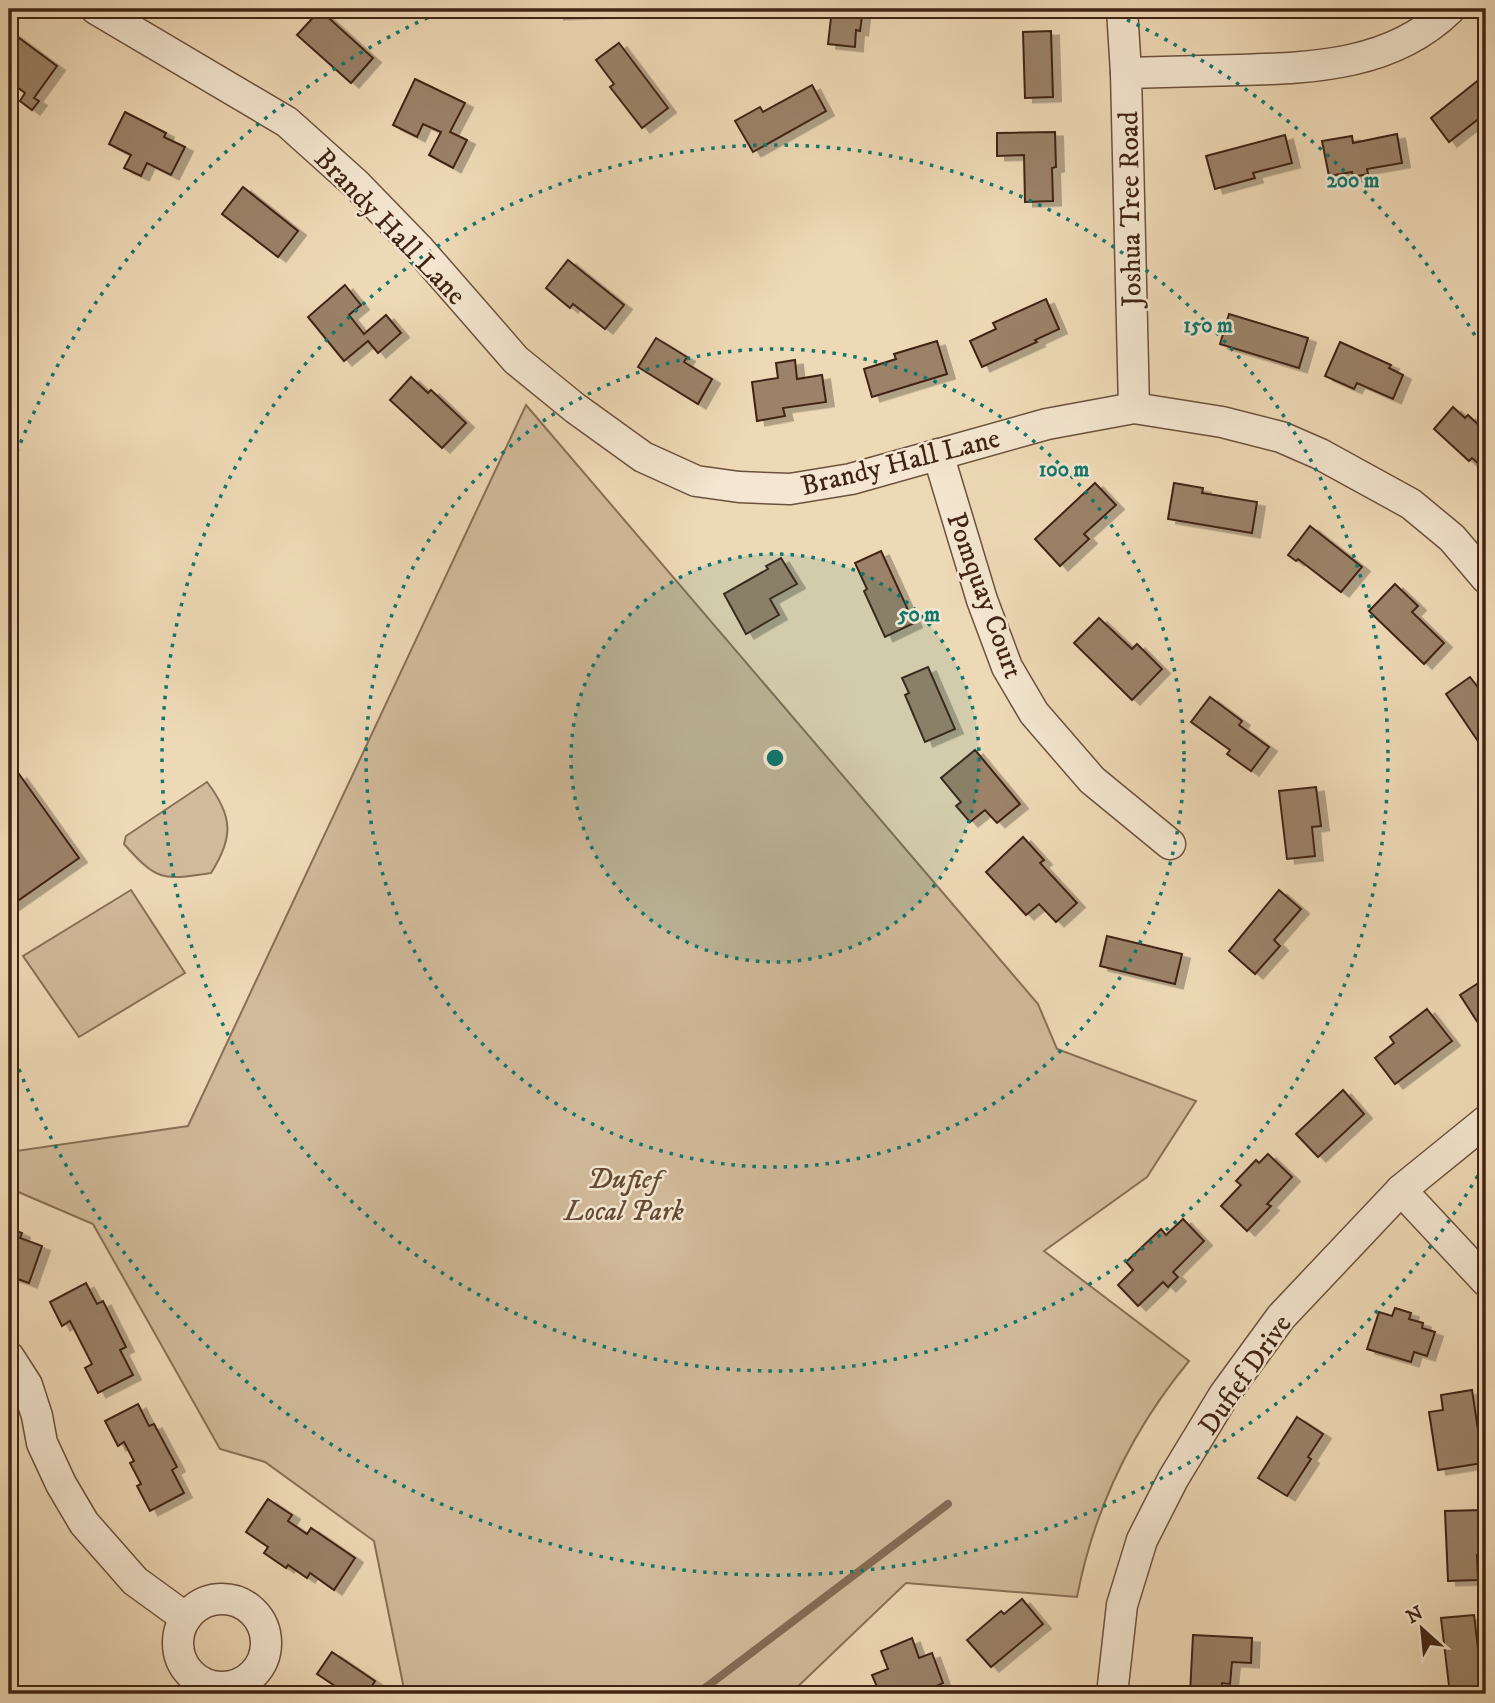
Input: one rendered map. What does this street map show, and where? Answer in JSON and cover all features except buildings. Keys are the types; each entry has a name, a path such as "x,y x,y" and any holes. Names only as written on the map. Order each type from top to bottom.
{"street":[{"name":"Brandy Hall Lane","path":"96,9 287,122 356,184 420,250 516,360 575,408 643,457 696,481 790,489 851,479 1047,424 1134,408 1222,422 1281,437 1320,454 1410,504 1452,538 1486,578"},
{"name":"Joshua Tree Road","path":"1122,9 1134,408"},
{"path":"1126,73 1302,69 1352,61 1401,45 1434,24 1450,9"},
{"name":"Pomquay Court","path":"938,454 982,600 1007,667 1034,713 1092,780 1170,844"},
{"name":"Dufief Drive","path":"1112,1694 1122,1605 1142,1540 1173,1479 1224,1395 1281,1317 1401,1190 1486,1121"},
{"path":"1401,1190 1486,1281"},
{"path":"9,1357 27,1385 42,1443 61,1484 84,1523 135,1581 186,1618"}],"green space":[{"name":"Dufief Local Park","path":"526,405 1038,1004 1057,1049 1196,1101 1147,1177 1044,1251 1189,1361 1150,1415 1118,1472 1094,1533 1077,1597 906,1583 790,1694 405,1694 374,1541 265,1462 220,1449 93,1224 9,1188 9,1152 188,1126"},
{"path":"207,782 222,806 227,827 224,848 211,873 171,877 154,872 124,844 126,836"},
{"path":"131,890 185,973 79,1037 23,956"}],"waterway":[{"path":"697,1694 948,1504"}]}
